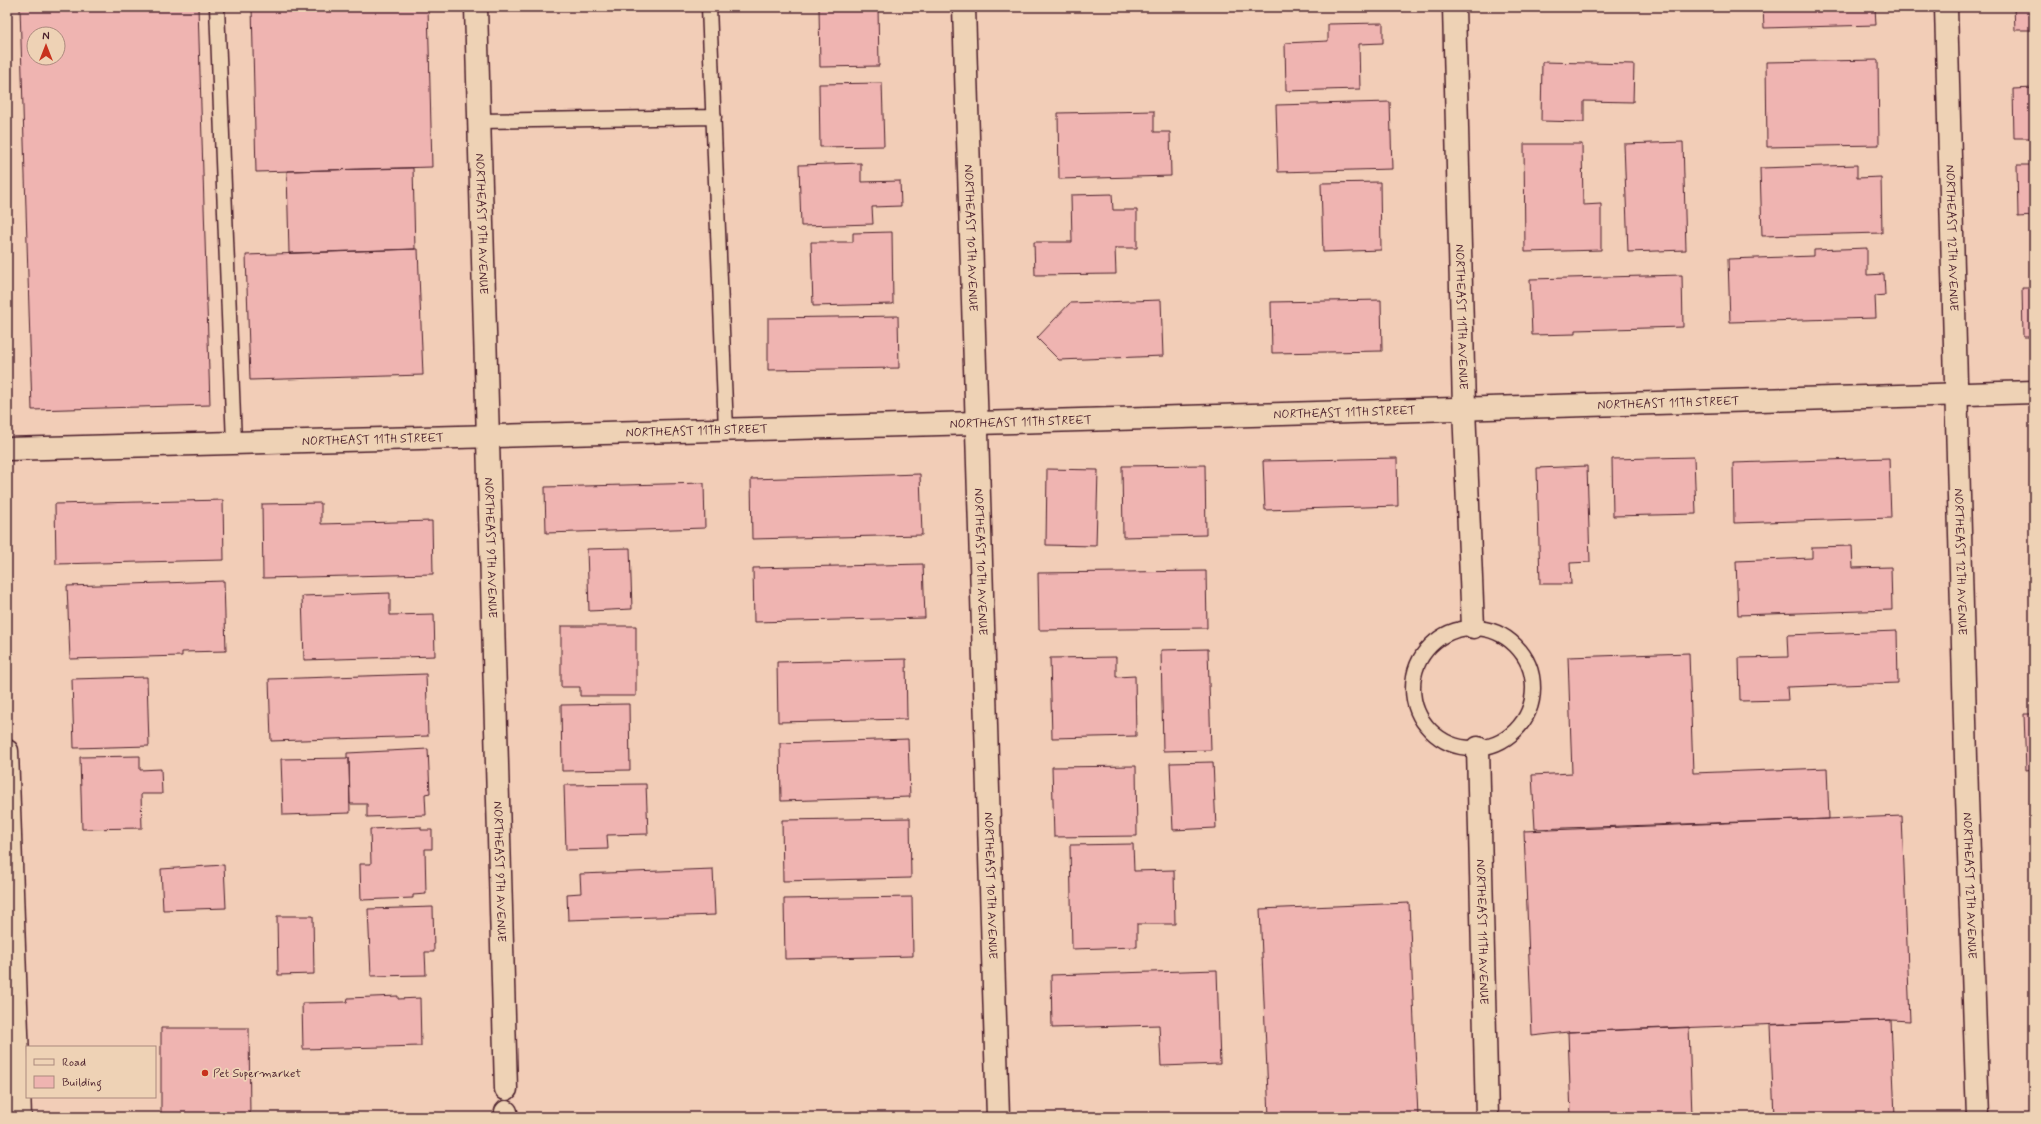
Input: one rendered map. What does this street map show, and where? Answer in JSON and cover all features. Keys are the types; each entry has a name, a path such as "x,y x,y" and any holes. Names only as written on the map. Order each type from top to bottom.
{"street":[{"name":"NORTHEAST 9TH AVENUE","path":"476,7 506,1089"},
{"name":"NORTHEAST 10TH AVENUE","path":"964,7 998,1117"},
{"name":"NORTHEAST 11TH AVENUE","path":"1454,7 1464,408 1473,627"},
{"name":"NORTHEAST 12TH AVENUE","path":"1946,7 1967,788 1978,1117"},
{"name":"NORTHEAST 11TH STREET","path":"7,450 2034,392"},
{"name":"NORTHEAST 11TH AVENUE","path":"1478,748 1487,1117"},
{"path":"7,751 20,1117"}],"lane":[{"path":"217,7 234,443"},
{"path":"710,7 726,430"},
{"path":"478,121 714,117"},
{"path":"1473,627 1494,631 1511,641 1525,657 1532,676 1534,696 1527,716 1515,732 1497,743 1478,748 1458,746 1441,739 1427,726 1417,710 1413,691 1415,672 1423,654 1437,640 1454,631 1473,627"}],"building":[{"path":"20,7 198,7 210,405 32,410"},
{"path":"252,7 428,7 432,167 256,172"},
{"path":"819,7 878,7 879,66 820,67"},
{"path":"1763,7 1875,7 1876,25 1764,28"},
{"path":"2014,7 2034,7 2034,30 2015,30"},
{"path":"1383,23 1383,43 1359,44 1360,89 1286,91 1285,43 1328,41 1328,24"},
{"path":"1878,60 1879,145 1767,147 1766,62"},
{"path":"1542,62 1634,64 1633,102 1584,101 1584,122 1541,121"},
{"path":"882,83 884,146 820,147 819,84"},
{"path":"2034,88 2034,138 2014,138 2013,89"},
{"path":"1390,102 1392,169 1278,172 1276,105"},
{"path":"1154,111 1154,132 1170,132 1171,176 1059,179 1058,113"},
{"path":"1683,142 1686,250 1628,252 1624,144"},
{"path":"1524,144 1582,144 1583,205 1601,204 1601,250 1525,252"},
{"path":"861,163 861,182 900,181 901,206 872,207 873,224 801,226 799,165"},
{"path":"1857,165 1857,178 1881,177 1882,233 1762,236 1760,168"},
{"path":"2017,165 2034,165 2034,216 2018,217"},
{"path":"413,168 415,249 289,253 287,171"},
{"path":"1380,182 1381,250 1323,252 1321,183"},
{"path":"1112,194 1113,210 1137,210 1137,248 1115,248 1116,274 1035,275 1034,242 1072,242 1071,195"},
{"path":"892,232 893,304 813,306 811,242 853,242 853,233"},
{"path":"1867,248 1867,275 1884,274 1885,295 1875,296 1876,318 1730,322 1728,259 1814,256 1814,250"},
{"path":"418,249 423,375 250,380 246,255"},
{"path":"1682,275 1683,327 1575,330 1575,334 1532,335 1530,279"},
{"path":"2022,288 2034,288 2034,337 2023,337"},
{"path":"1161,300 1163,356 1059,360 1037,338 1070,303"},
{"path":"1381,300 1382,351 1272,353 1271,302"},
{"path":"898,316 899,368 768,370 768,318"},
{"path":"1694,457 1696,514 1613,516 1612,459"},
{"path":"1397,458 1398,506 1265,510 1263,461"},
{"path":"1889,458 1891,518 1734,523 1733,463"},
{"path":"1205,465 1206,535 1123,537 1122,466"},
{"path":"1587,466 1590,562 1570,563 1571,584 1540,584 1537,468"},
{"path":"1047,469 1098,470 1096,546 1046,545"},
{"path":"920,474 922,535 752,539 751,479"},
{"path":"704,483 705,528 546,533 545,487"},
{"path":"223,500 224,560 56,564 55,504"},
{"path":"321,503 321,524 432,521 433,574 263,578 262,504"},
{"path":"1852,546 1853,568 1891,567 1892,610 1738,615 1736,561 1812,558 1812,547"},
{"path":"630,548 632,609 589,611 587,549"},
{"path":"923,564 925,618 754,622 753,568"},
{"path":"1206,571 1207,628 1039,630 1038,573"},
{"path":"224,581 226,651 182,652 182,656 70,659 67,586"},
{"path":"390,593 390,615 434,614 435,656 304,660 302,596"},
{"path":"561,626 636,626 636,696 580,696 580,687 561,687"},
{"path":"1897,631 1898,683 1787,687 1788,700 1740,701 1739,658 1788,657 1787,635"},
{"path":"1208,649 1211,750 1163,751 1161,650"},
{"path":"1689,653 1693,773 1827,768 1829,819 1535,829 1532,775 1572,773 1568,657"},
{"path":"1116,657 1116,677 1135,676 1136,736 1052,738 1050,658"},
{"path":"906,659 907,719 778,722 777,662"},
{"path":"426,674 428,736 271,741 269,679"},
{"path":"147,677 149,746 74,748 72,679"},
{"path":"629,704 630,770 562,771 561,705"},
{"path":"2024,714 2034,714 2034,769 2026,770"},
{"path":"908,739 910,797 781,801 780,743"},
{"path":"428,749 430,793 425,794 426,815 367,817 367,804 350,804 349,758 347,758 347,753"},
{"path":"140,756 140,770 161,769 162,794 141,794 142,828 82,829 80,757"},
{"path":"349,758 350,813 283,815 281,759"},
{"path":"1213,762 1216,828 1173,830 1170,763"},
{"path":"1136,766 1137,836 1054,837 1052,767"},
{"path":"646,784 648,834 607,835 608,849 566,850 564,785"},
{"path":"1902,816 1910,1021 1891,1020 1568,1032 1532,1036 1524,831"},
{"path":"910,818 911,878 783,881 782,820"},
{"path":"421,827 421,830 432,830 432,849 425,849 426,894 413,895 413,898 361,900 360,864 371,864 370,829"},
{"path":"1133,844 1134,871 1174,870 1175,924 1137,924 1137,947 1072,949 1070,845"},
{"path":"224,865 226,908 163,910 161,869"},
{"path":"713,869 715,915 568,920 567,894 581,893 580,874"},
{"path":"912,897 913,956 785,959 784,899"},
{"path":"1409,903 1418,1117 1269,1117 1260,909"},
{"path":"433,907 434,952 425,952 426,975 371,976 368,909"},
{"path":"277,916 313,916 314,974 278,975"},
{"path":"1217,970 1220,1064 1161,1066 1159,1025 1052,1028 1051,975"},
{"path":"398,996 398,999 420,998 421,1046 303,1049 302,1003 347,1002 348,998"},
{"path":"1891,1020 1895,1117 1774,1117 1770,1025"},
{"path":"1689,1027 1692,1117 1571,1117 1568,1032"},
{"name":"Pet Supermarket","path":"161,1028 249,1028 250,1117 161,1117"}],"place":[{"name":"Pet Supermarket","path":"205,1073"}]}
